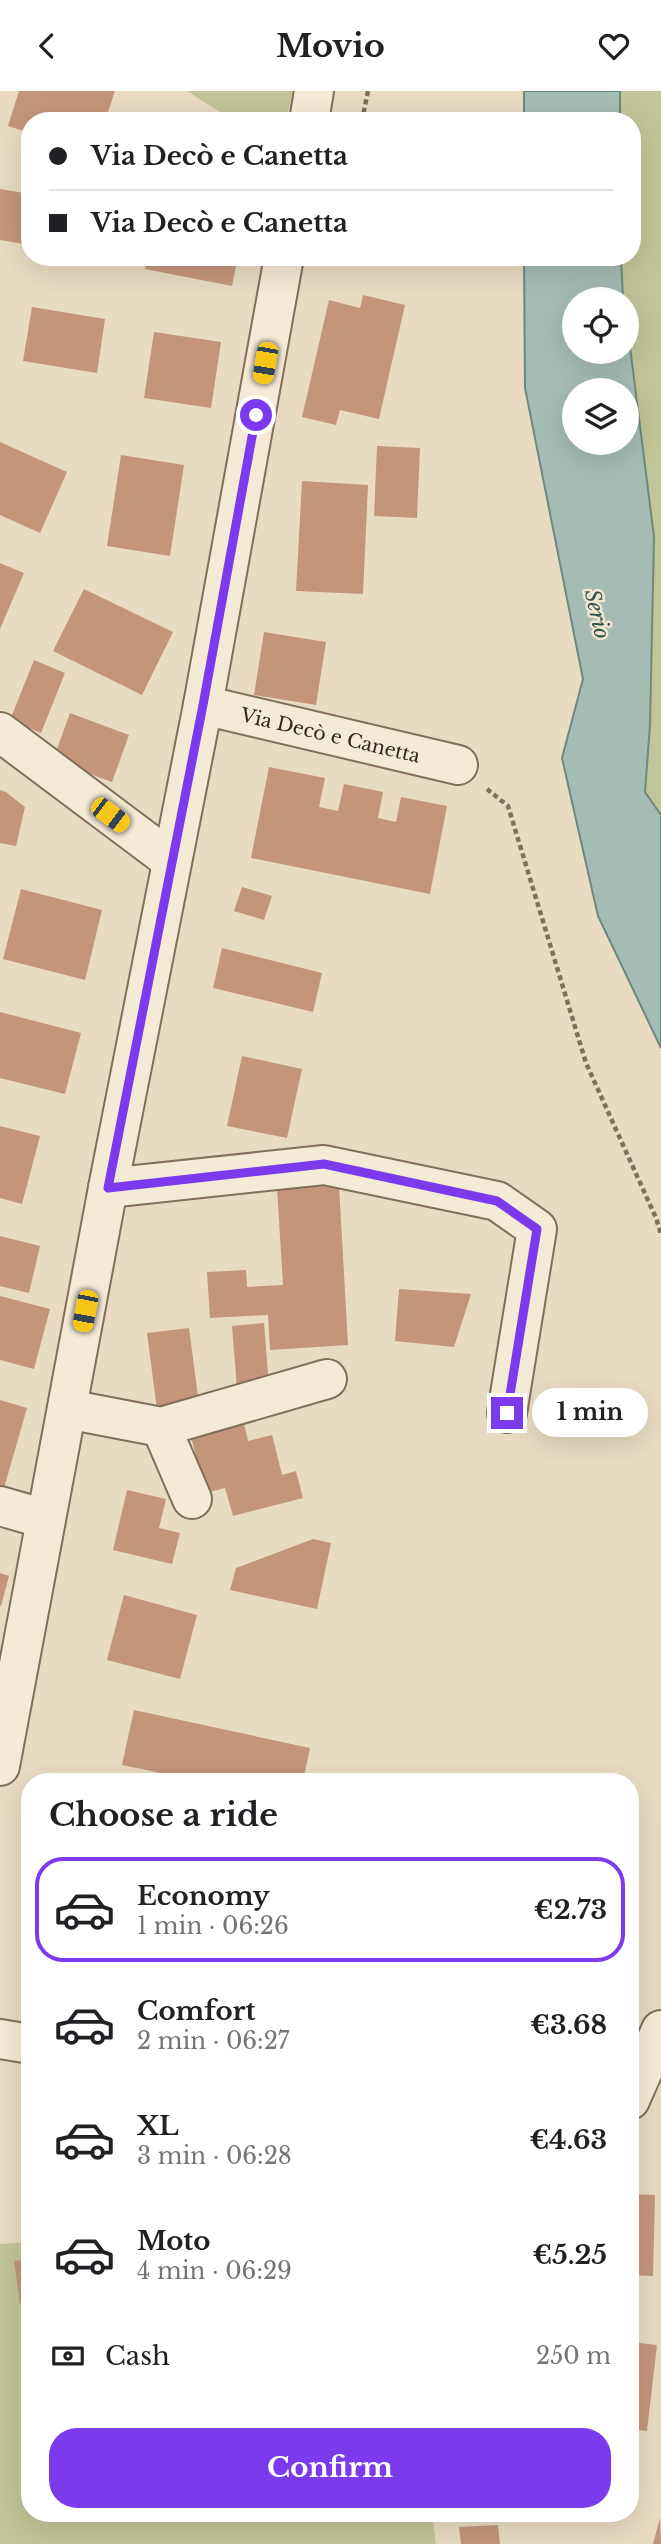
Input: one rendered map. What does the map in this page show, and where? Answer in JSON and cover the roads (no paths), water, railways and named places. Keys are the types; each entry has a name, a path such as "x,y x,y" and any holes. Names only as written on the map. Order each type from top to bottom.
{"street":[{"path":"310,112 314,91"},
{"path":"0,1766 172,861 209,707 282,266"},
{"name":"Via Decò e Canetta","path":"209,707 458,765"},
{"path":"0,732 172,861"},
{"path":"108,1188 324,1164 497,1201 537,1229 507,1413"},
{"path":"66,1409 161,1427 327,1379"},
{"path":"161,1427 192,1499"},
{"path":"0,1506 45,1519"},
{"path":"639,2080 661,2030"},
{"path":"0,2039 21,2042"}],"water":[{"path":"524,91 620,91 620,112 524,112"},
{"name":"Serio","path":"524,266 621,266 622,287 562,287 562,364 632,364 634,378 562,378 562,455 639,455 639,418 654,537 650,725 645,792 661,815 661,1048 598,916 562,758 583,679 525,388"}]}
